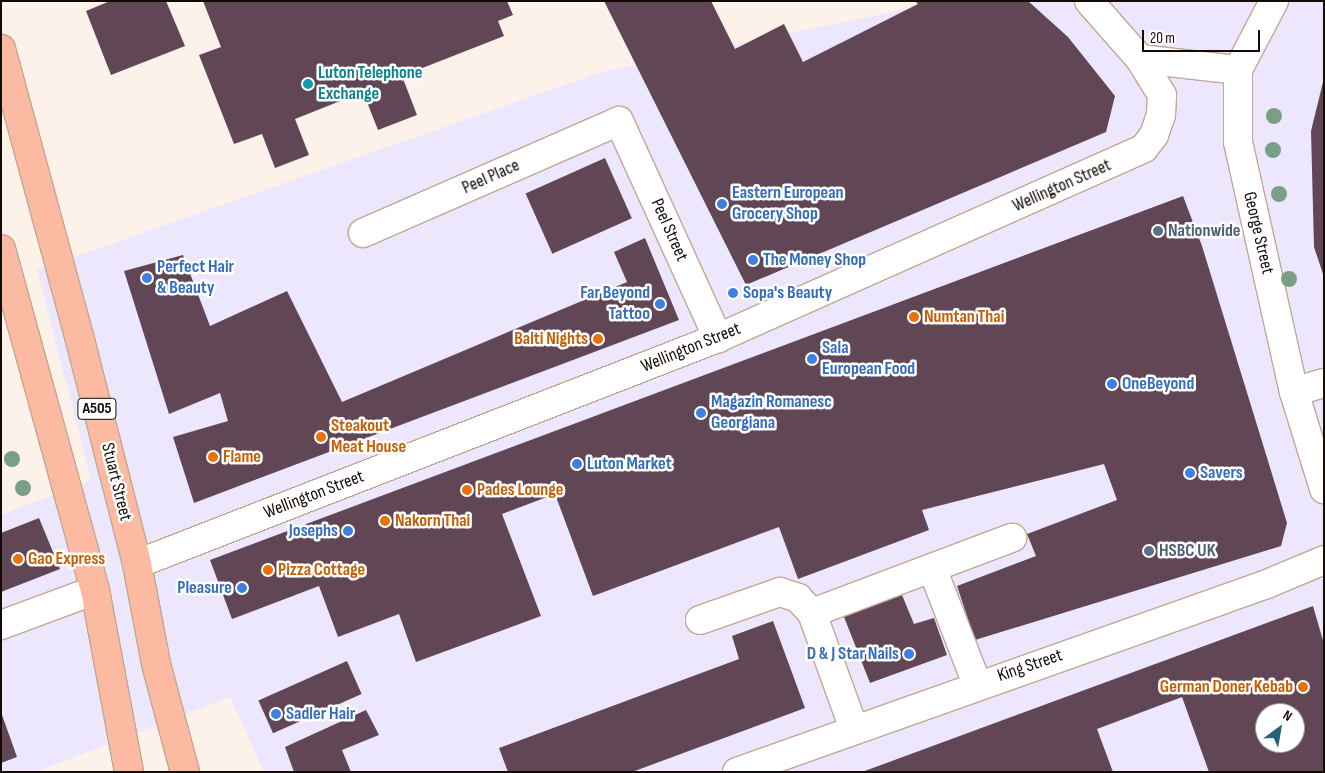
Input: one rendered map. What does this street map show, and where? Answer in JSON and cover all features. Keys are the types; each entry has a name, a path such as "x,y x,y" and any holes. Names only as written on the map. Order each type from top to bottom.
{"highway":[{"name":"Stuart Street","path":"1,49 137,564 156,664 185,772"},
{"path":"1,249 95,590 128,772"}],"street":[{"name":"Wellington Street","path":"137,564 718,338 1144,148 1154,135 1161,115 1162,95 1140,59 1089,1"},
{"path":"1140,59 1238,70 1274,1"},
{"name":"George Street","path":"1238,70 1238,142 1294,392 1324,489"},
{"name":"Peel Street","path":"619,121 718,338"},
{"name":"Peel Place","path":"363,233 619,121"},
{"path":"1294,392 1324,383"},
{"path":"812,613 1012,538"},
{"name":"King Street","path":"737,772 977,684 1267,584 1324,560"},
{"path":"932,568 977,684"},
{"path":"1,625 95,590"},
{"path":"700,620 780,592 798,598 812,613 854,729"}],"shaded area":[{"path":"946,1 1324,1 1324,772 264,772 230,697 36,772 1,772 1,515 91,480 37,270 601,72"}],"building":[{"path":"110,1 166,1 185,46 111,75 86,11"},
{"name":"Luton Telephone Exchange","path":"203,1 507,1 513,15 498,21 504,36 402,76 417,115 378,130 363,92 295,119 309,155 275,168 262,134 234,144 199,55 221,47"},
{"path":"604,1 711,1 735,49 784,24 803,62 918,4 915,1 1028,1 1068,37 1115,96 1106,132 746,285"},
{"path":"1323,82 1323,274 1314,247 1311,131"},
{"path":"605,158 632,218 552,254 526,193"},
{"path":"1183,196 1202,246 1287,523 1281,546 975,640 957,586 1036,556 1027,534 1117,500 1104,464 922,510 929,530 798,579 779,527 593,596 555,494 502,514 541,616 416,662 399,614 338,637 319,586 232,619 210,560"},
{"path":"645,238 679,320 194,503 173,437 228,421 220,393 169,414 124,271 183,255 210,326 287,291 342,402 627,282 614,252"},
{"path":"39,518 60,569 1,592 1,533"},
{"path":"902,595 914,624 934,618 947,655 870,683 844,617"},
{"path":"1313,606 1324,644 1324,772 1209,772 1182,697 1097,729 1113,772 862,772"},
{"path":"773,621 805,708 632,772 508,772 499,748 739,659 732,636"},
{"path":"347,661 362,694 273,733 258,700"},
{"path":"366,710 379,735 342,750 351,772 294,772 285,747"},
{"path":"1,712 17,757 1,763"}],"place":[{"name":"Luton Telephone Exchange","path":"308,84"},
{"name":"Eastern European Grocery Shop","path":"722,204"},
{"name":"Nationwide","path":"1158,231"},
{"name":"The Money Shop","path":"753,260"},
{"name":"Perfect Hair & Beauty","path":"147,278"},
{"name":"Sopa's Beauty","path":"733,293"},
{"name":"Far Beyond Tattoo","path":"660,304"},
{"name":"Numtan Thai","path":"914,317"},
{"name":"Balti Nights","path":"598,339"},
{"name":"Sala European Food","path":"812,359"},
{"name":"OneBeyond","path":"1112,384"},
{"name":"Magazin Romanesc Georgiana","path":"701,413"},
{"name":"Steakout Meat House","path":"321,437"},
{"name":"Flame","path":"213,457"},
{"name":"Luton Market","path":"577,464"},
{"name":"Savers","path":"1190,473"},
{"name":"Pades Lounge","path":"467,490"},
{"name":"Nakorn Thai","path":"385,521"},
{"name":"Josephs","path":"348,531"},
{"name":"HSBC UK","path":"1149,551"},
{"name":"Gao Express","path":"18,559"},
{"name":"Pizza Cottage","path":"268,570"},
{"name":"Pleasure","path":"242,588"},
{"name":"D & J Star Nails","path":"909,654"},
{"name":"German Doner Kebab","path":"1303,687"},
{"name":"Sadler Hair","path":"276,714"}]}
